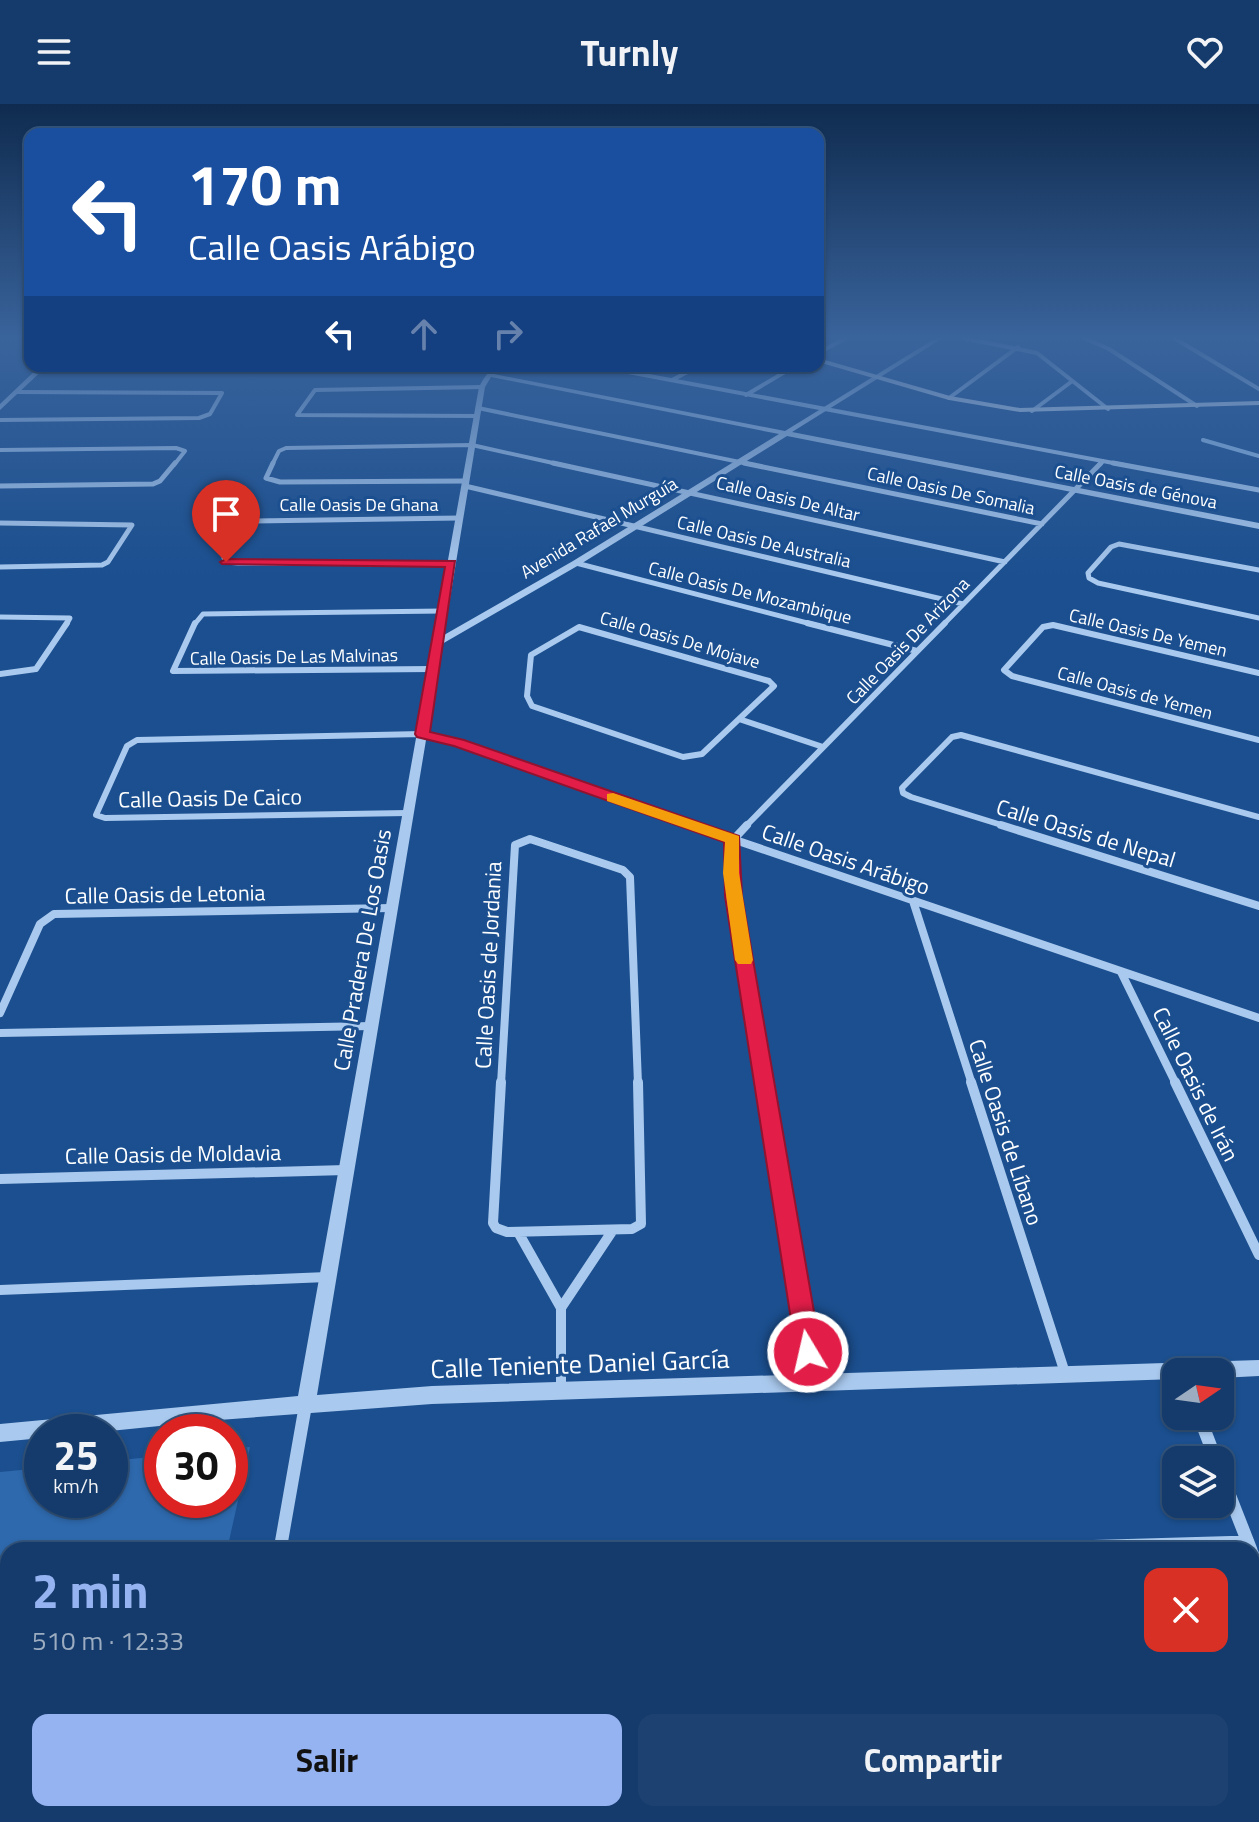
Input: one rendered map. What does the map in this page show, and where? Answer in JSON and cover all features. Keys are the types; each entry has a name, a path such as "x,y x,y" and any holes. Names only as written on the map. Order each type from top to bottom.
{"street":[{"path":"0,420 182,418"},
{"name":"Calle Pradera De Los Oasis","path":"281,1542 476,418"},
{"name":"Calle Oasis De Somalia","path":"509,418 1042,524"},
{"name":"Calle Oasis de Génova","path":"699,418 1259,526"},
{"name":"Avenida Rafael Murguía","path":"437,643 576,563 808,418"},
{"path":"872,418 1259,490"},
{"name":"Calle Oasis De Altar","path":"465,484 280,482 266,478 279,451 286,448 472,445 1005,562"},
{"path":"0,450 185,451 160,481 153,484 0,486"},
{"name":"Calle Oasis De Arizona","path":"733,840 1103,461"},
{"name":"Calle Oasis De Australia","path":"465,484 963,604"},
{"name":"Calle Oasis De Ghana","path":"451,563 238,563 226,562 224,558 240,524 248,521 459,518"},
{"path":"0,523 132,525 108,562 102,565 0,567"},
{"path":"1259,570 1119,544 1111,547 1088,573 1089,578 1098,583 1259,618"},
{"name":"Calle Oasis De Mozambique","path":"576,563 917,651"},
{"name":"Calle Oasis De Las Malvinas","path":"433,669 173,671 198,617 203,614 443,611"},
{"path":"0,617 70,618 36,669 0,674"},
{"name":"Calle Oasis De Yemen","path":"1005,672 1004,668 1043,627 1053,625 1259,673"},
{"name":"Calle Oasis De Mojave","path":"584,627 773,683 772,688 739,719 698,756 683,757 539,711 527,696 529,661 531,655 571,629 584,627"},
{"name":"Calle Oasis de Yemen","path":"1005,672 1259,740"},
{"path":"739,719 823,747"},
{"name":"Calle Oasis De Caico","path":"408,813 105,818 96,815 127,746 137,740 422,734"},
{"name":"Calle Oasis Arábigo","path":"422,734 459,743 733,840 1259,1018"},
{"name":"Calle Oasis de Nepal","path":"1259,817 957,735 902,788 903,793 1259,906"},
{"name":"Calle Oasis de Jordania","path":"524,839 623,870 630,877 643,1218 637,1227 613,1230 518,1232 501,1231 493,1223 515,845 524,839"},
{"path":"733,840 730,855 734,896 813,1382"},
{"name":"Calle Oasis de Líbano","path":"913,901 1065,1373"},
{"name":"Calle Oasis de Letonia","path":"0,1013 43,920 54,914 392,908"},
{"name":"Calle Oasis de Irán","path":"1121,972 1259,1255"},
{"path":"0,1033 372,1026"},
{"name":"Calle Oasis de Moldavia","path":"0,1179 347,1170"},
{"name":"Calle Oasis de Jordania","path":"561,1308 613,1230"},
{"name":"Calle Oasis de Jordania","path":"518,1232 561,1308 561,1390"},
{"path":"0,1290 328,1277"},
{"name":"Calle Teniente Daniel García","path":"1234,1369 1259,1368"},
{"name":"Calle Teniente Daniel García","path":"0,1433 306,1404 561,1390 1162,1371"},
{"path":"1234,1507 1248,1542"}],"shaded area":[{"path":"144,1458 144,1518 234,1518 229,1542 0,1542 0,1472 24,1470 24,1518 128,1518 128,1459"}],"waterway":[{"path":"1203,440 1259,456"}],"slow traffic":[{"path":"613,797 733,840 731,873 744,960"}],"route":[{"path":"226,562 451,563 422,734 459,743 733,840 730,855 734,896 808,1352"}]}
